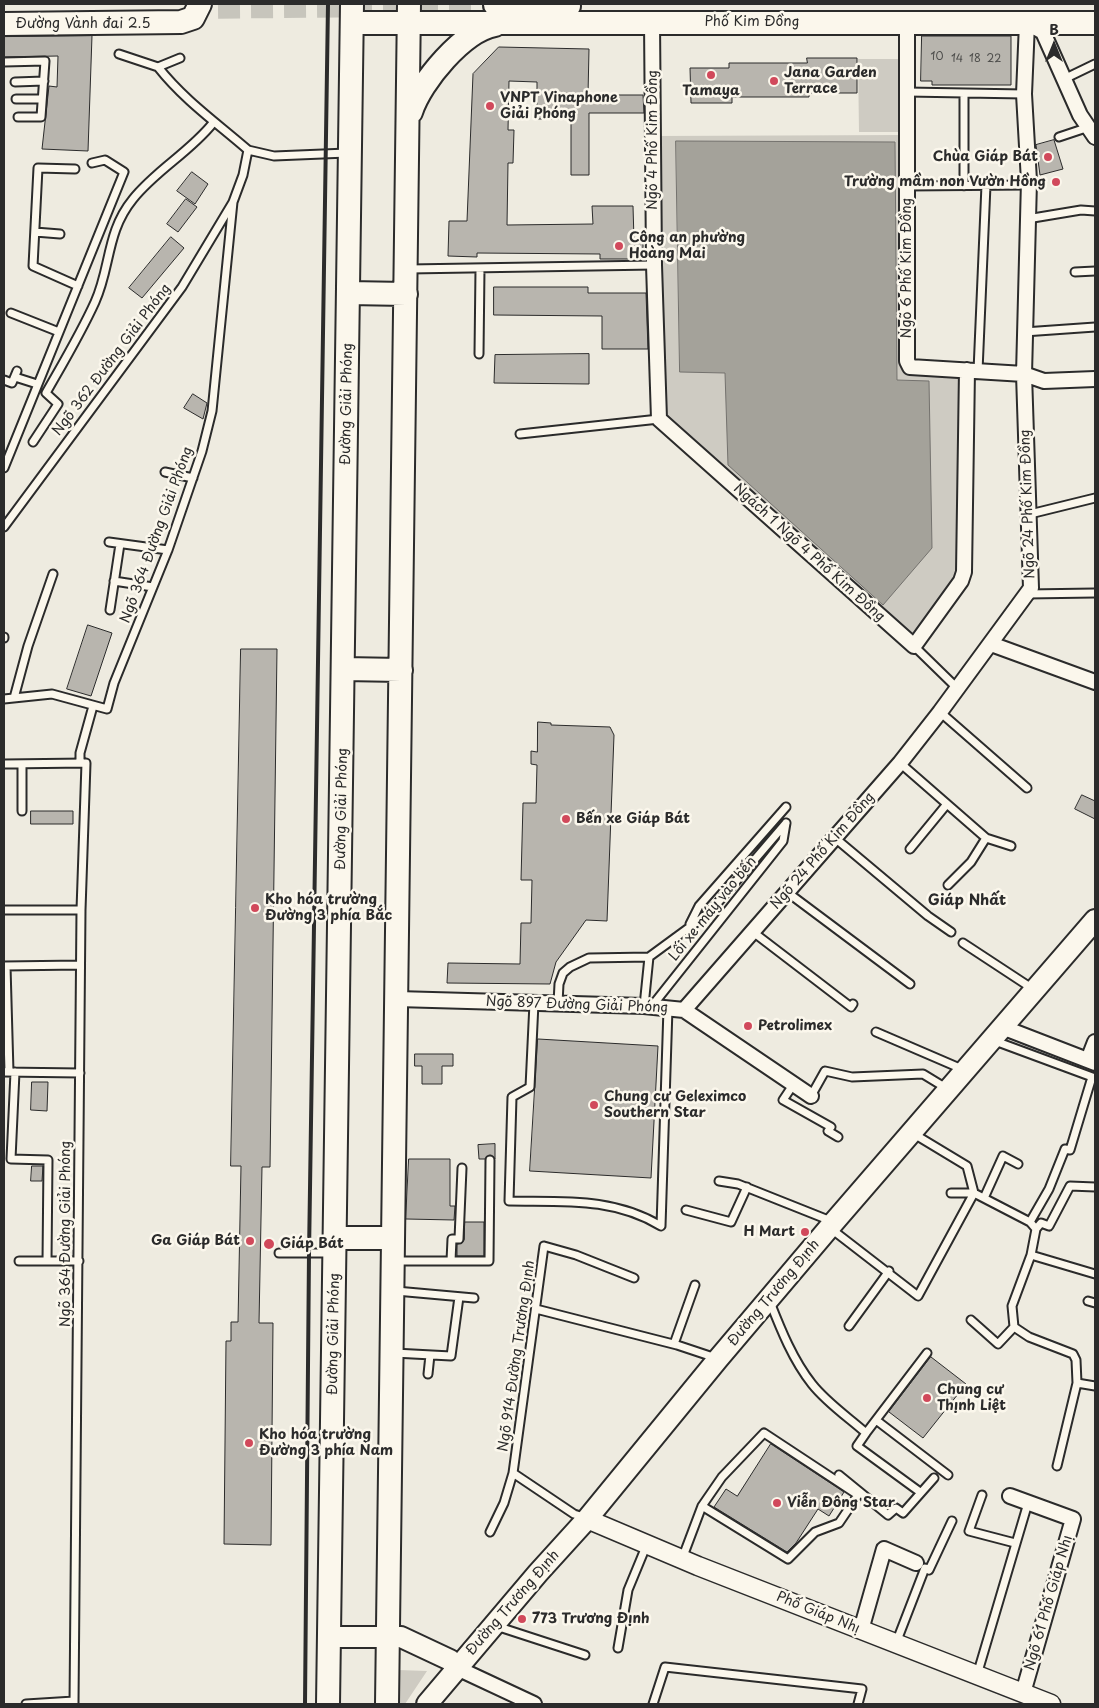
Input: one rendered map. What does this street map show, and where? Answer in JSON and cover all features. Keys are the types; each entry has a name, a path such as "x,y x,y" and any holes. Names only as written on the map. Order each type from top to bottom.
{"main road":[{"path":"520,22 496,18 487,13 489,5 1095,8"},
{"path":"4,8 192,6"},
{"name":"Đường Vành đai 2.5","path":"4,24 162,24 181,22 193,18 192,6"},
{"name":"Phố Kim Đồng","path":"352,13 409,13 520,22 1095,23"},
{"name":"Đường Giải Phóng","path":"328,1704 352,13"},
{"path":"387,1704 409,13"},
{"path":"408,122 418,95 429,79 469,35 481,28 520,22"},
{"path":"349,293 406,294"},
{"path":"343,674 401,675"},
{"name":"Đường Trương Định","path":"427,1704 493,1625 587,1519 718,1359 832,1225 1095,920"},
{"path":"335,1246 394,1238"},
{"name":"Đường Trương Định","path":"329,1637 401,1637 450,1660 457,1668"}],"street":[{"name":"Ngõ 4 Phố Kim Đồng","path":"652,21 654,265 659,419"},
{"name":"Ngõ 6 Phố Kim Đồng","path":"907,22 907,361 910,367 1024,374 1044,381 1095,379"},
{"path":"1027,23 1043,32 1080,115 1092,132"},
{"name":"Ngõ 24 Phố Kim Đồng","path":"684,1010 900,763 1031,588 1024,374 1028,185 1024,94 1027,23"},
{"path":"914,646 961,581 964,572 972,370"},
{"name":"Ngách 1 Ngõ 4 Phố Kim Đồng","path":"659,419 914,646"},
{"path":"990,644 1095,682"},
{"name":"Ngõ 897 Đường Giải Phóng","path":"397,999 648,1006 684,1010 811,1096"},
{"path":"997,1033 1093,1069 1095,1042"},
{"name":"Ngõ 61 Phố Giáp Nhị","path":"1010,1496 1073,1519 1023,1693"},
{"name":"Phố Giáp Nhị","path":"587,1519 860,1630 1051,1704"},
{"path":"860,1630 884,1550 916,1563"},
{"path":"457,1668 534,1704"}],"lane":[{"path":"119,54 158,67 175,88 213,123 248,150 274,156 350,153"},
{"path":"158,67 180,58"},
{"path":"4,62 45,61 41,117 18,117"},
{"path":"1064,79 1095,64"},
{"path":"15,82 44,81"},
{"path":"907,92 1024,94"},
{"path":"964,93 964,186"},
{"path":"16,99 42,99"},
{"path":"33,442 58,404 46,393 96,301 114,229 132,199 166,166 200,139 213,123"},
{"path":"1059,138 1092,132"},
{"path":"234,202 243,175 248,150"},
{"path":"4,468 6,456 124,172 105,160 92,163"},
{"path":"75,169 38,168 33,266 78,286"},
{"path":"972,370 986,185"},
{"path":"907,186 1028,185"},
{"name":"Ngõ 364 Đường Giải Phóng","path":"74,1702 83,763 80,753 93,706 107,709 114,683 168,550 193,478 212,411 234,202"},
{"name":"Ngõ 362 Đường Giải Phóng","path":"4,527 7,516 182,287 234,202"},
{"path":"1027,219 1080,210 1095,211"},
{"path":"35,232 60,234"},
{"path":"407,269 654,265"},
{"path":"479,354 480,269"},
{"path":"1074,272 1095,271"},
{"path":"11,313 59,332"},
{"path":"1024,332 1095,327"},
{"path":"4,380 12,382 16,374 37,384"},
{"path":"520,434 659,419"},
{"path":"165,472 193,478"},
{"path":"1030,514 1095,498"},
{"path":"109,542 168,550"},
{"path":"110,610 120,544"},
{"path":"14,698 28,646 53,574"},
{"path":"114,581 153,587"},
{"path":"1026,594 1095,592"},
{"name":"Ngách 1 Ngõ 4 Phố Kim Đồng","path":"914,646 958,688"},
{"path":"4,699 52,694 93,706"},
{"path":"940,712 1027,788"},
{"path":"4,764 83,763"},
{"path":"900,763 986,838 1011,846"},
{"path":"22,764 22,811"},
{"path":"910,849 947,804"},
{"path":"558,1003 561,979 570,967 590,958 649,957 688,927 699,906 786,807"},
{"name":"Lối xe máy vào bến","path":"648,1006 783,840 786,823 709,912 688,927"},
{"path":"835,838 928,916 952,932"},
{"path":"948,885 971,862 986,838"},
{"path":"787,892 910,984"},
{"path":"4,910 81,910"},
{"path":"753,932 851,1007 853,1004"},
{"path":"963,943 1034,989"},
{"path":"648,1006 649,957"},
{"path":"47,1261 48,1160 11,1159 5,966 80,965"},
{"path":"534,1002 530,1087 512,1097 509,1201 606,1204 625,1208 661,1226 668,1008"},
{"path":"876,1032 965,1070"},
{"path":"1030,1222 1049,1189 1065,1149 1070,1150 1093,1069"},
{"path":"811,1096 825,1071 852,1077 923,1074 948,1090"},
{"path":"9,1072 80,1073"},
{"path":"793,1085 783,1100 831,1127 828,1131 838,1136"},
{"path":"719,1181 747,1187 832,1225 918,1296 974,1193 967,1166 912,1132"},
{"path":"984,1198 1002,1156 1018,1164"},
{"path":"393,1261 490,1261 490,1160"},
{"path":"451,1261 452,1239 459,1239 462,1168"},
{"path":"971,1320 998,1344 1014,1327 1012,1306 1031,1255 1036,1229 1041,1222 1049,1226 1070,1186 1095,1188"},
{"path":"686,1210 730,1222 747,1187"},
{"path":"951,1193 974,1193 1030,1222 1036,1229"},
{"path":"279,1253 335,1246"},
{"name":"Ngõ 914 Đường Trương Định","path":"490,1532 504,1503 513,1473 544,1246 576,1255 634,1278"},
{"path":"1031,1255 1095,1274"},
{"path":"19,1261 79,1261"},
{"path":"849,1326 889,1271"},
{"path":"674,1344 695,1285"},
{"path":"393,1290 474,1298"},
{"path":"392,1353 451,1356 460,1297"},
{"path":"769,1299 796,1360 812,1384 826,1399 866,1433"},
{"path":"536,1309 674,1344 718,1359"},
{"path":"1014,1327 1029,1337 1073,1354 1076,1360 1077,1383 1057,1466"},
{"path":"920,1492 857,1446 927,1353"},
{"path":"428,1374 430,1355"},
{"path":"1077,1383 1095,1386"},
{"path":"876,1420 948,1475"},
{"path":"682,1559 702,1506 722,1477 764,1433 858,1495 839,1523 816,1532 788,1559 702,1506"},
{"name":"Ngõ 914 Đường Trương Định","path":"513,1473 574,1514 587,1519"},
{"path":"839,1475 888,1515 896,1508 904,1513 920,1492 934,1478"},
{"path":"982,1495 969,1531 1015,1543"},
{"path":"977,1675 1028,1503"},
{"path":"896,1644 925,1568 929,1570 952,1521"},
{"path":"618,1648 628,1590 647,1544"},
{"path":"493,1625 585,1655"},
{"path":"653,1704 665,1667 862,1689 858,1704"},
{"path":"26,1704 74,1702"}],"shaded area":[{"path":"858,59 898,59 899,132 859,132"},
{"path":"903,135 904,365 963,374 960,573 913,641 664,417 659,136"},
{"path":"676,141 895,142 897,380 929,381 932,548 883,605 728,465 725,373 680,372"},
{"path":"398,1670 427,1671 405,1704 397,1704"}],"building":[{"path":"92,36 88,151 42,149 49,86 57,87 58,56 4,57 4,37"},
{"path":"922,36 1011,36 1011,85 932,85 932,81 921,81"},
{"path":"499,47 589,49 588,95 643,95 644,113 589,113 589,175 571,175 571,119 537,119 537,82 509,81 508,130 514,130 513,163 508,163 507,225 593,224 592,206 633,206 634,240 643,240 643,259 600,259 600,254 477,253 477,257 448,256 449,221 467,221 473,74"},
{"name":"Jana Garden Terrace","path":"807,58 857,58 857,93 809,93 809,97 732,97 732,103 691,103 690,68 729,68 729,63 807,63"},
{"name":"Chùa Giáp Bát","path":"1054,140 1063,169 1040,175 1036,145"},
{"path":"192,172 208,184 195,204 177,191"},
{"path":"186,199 197,207 178,232 167,224"},
{"path":"171,237 184,248 142,298 129,288"},
{"path":"494,287 588,287 588,293 646,293 648,349 602,349 602,316 494,315"},
{"path":"589,354 589,384 494,383 495,355"},
{"path":"193,394 207,403 203,419 184,408"},
{"path":"88,625 112,633 91,696 67,689"},
{"path":"241,649 277,649 270,1167 262,1167 259,1323 273,1323 271,1545 224,1544 226,1341 231,1341 231,1322 238,1322 241,1166 231,1166"},
{"name":"Bến xe Giáp Bát","path":"538,722 551,723 551,725 610,727 614,735 607,921 586,920 556,962 550,984 447,983 448,963 520,964 521,923 531,923 532,880 521,880 523,803 536,803 537,765 531,764 531,751 537,752"},
{"path":"1082,795 1095,801 1095,819 1075,809"},
{"path":"31,811 73,811 73,824 31,824"},
{"name":"Chung cư Geleximco Southern Star","path":"538,1039 658,1046 651,1178 530,1171"},
{"path":"415,1054 453,1054 453,1066 442,1066 442,1084 422,1084 422,1066 415,1066"},
{"path":"32,1082 48,1082 47,1111 31,1110"},
{"path":"495,1144 495,1159 490,1155 485,1159 479,1159 478,1145"},
{"path":"409,1159 450,1159 450,1206 455,1206 454,1220 406,1219"},
{"path":"32,1166 43,1166 42,1181 31,1181"},
{"path":"465,1222 484,1222 484,1256 457,1256 457,1244 462,1243 464,1240"},
{"name":"Chung cư Thịnh Liệt","path":"931,1357 966,1384 923,1438 889,1412"},
{"name":"Viễn Đông Star","path":"771,1444 844,1492 829,1516 818,1509 796,1543 787,1552 714,1507 726,1489 737,1496"}],"tunnel":[{"path":"185,8 495,5"}],"railway":[{"path":"305,1704 309,1253 328,4"}],"place":[{"name":"Tamaya","path":"711,75"},
{"name":"Jana Garden Terrace","path":"774,81"},
{"name":"VNPT Vinaphone Giải Phóng","path":"490,106"},
{"name":"Chùa Giáp Bát","path":"1048,157"},
{"name":"Trường mầm non Vườn Hồng","path":"1056,182"},
{"name":"Công an phường Hoàng Mai","path":"619,246"},
{"name":"Bến xe Giáp Bát","path":"566,819"},
{"name":"Kho hóa trường Đường 3 phía Bắc","path":"255,908"},
{"name":"Petrolimex","path":"748,1026"},
{"name":"Chung cư Geleximco Southern Star","path":"594,1105"},
{"name":"H Mart","path":"805,1232"},
{"name":"Ga Giáp Bát","path":"250,1241"},
{"name":"Giáp Bát","path":"269,1244"},
{"name":"Chung cư Thịnh Liệt","path":"927,1398"},
{"name":"Kho hóa trường Đường 3 phía Nam","path":"249,1443"},
{"name":"Viễn Đông Star","path":"777,1503"},
{"name":"773 Trương Định","path":"522,1619"}],"district":[{"name":"Giáp Nhất","path":"967,901"}]}
